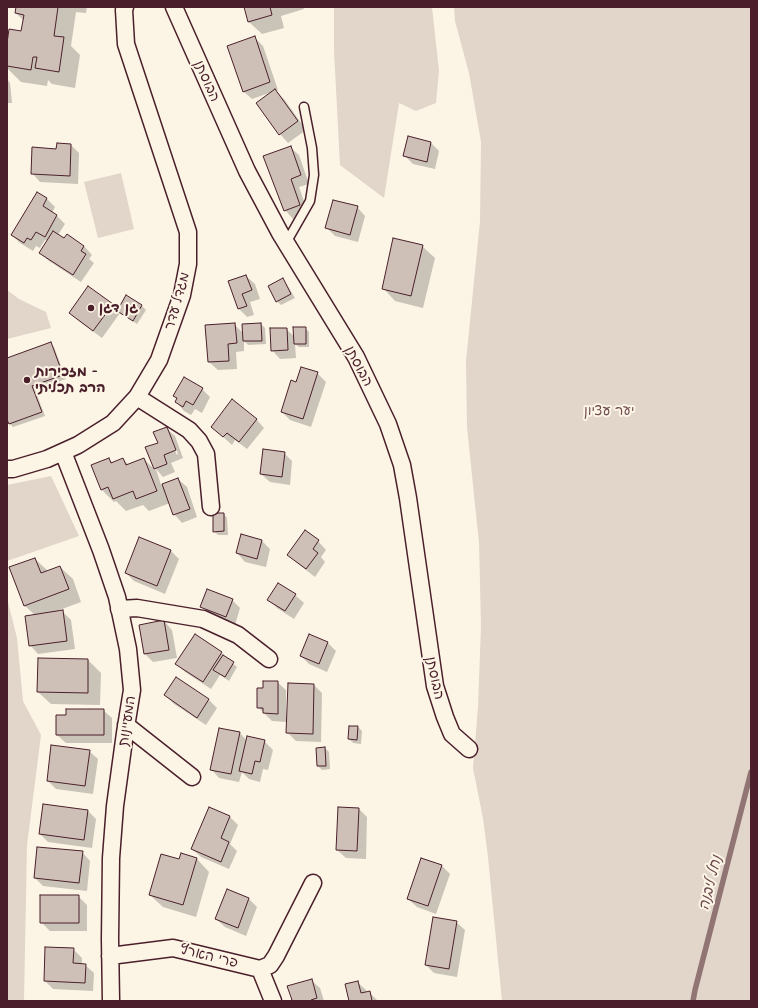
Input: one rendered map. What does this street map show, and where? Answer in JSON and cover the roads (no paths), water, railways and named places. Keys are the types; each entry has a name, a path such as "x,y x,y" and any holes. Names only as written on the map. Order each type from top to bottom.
{"street":[{"name":"מגדל עדר","path":"7,469 13,469 47,459 78,445 113,423 137,397 159,360 182,295 188,264 188,232 126,44 125,7"},
{"name":"הבוסתן","path":"174,7 247,172 286,243 356,358 388,424 402,465 408,498 435,686 452,734 469,749"},
{"path":"137,397 189,430 199,441 206,454 211,507"},
{"name":"המעיינות","path":"63,452 101,550 117,597 128,649 132,690 115,806 111,858 111,1001"},
{"path":"119,609 137,608 203,619 238,635 269,659"},
{"path":"126,725 192,777"},
{"path":"273,1001 260,969 270,965 276,956 313,883"},
{"name":"פרי הארץ","path":"110,956 173,948 260,969"}],"lane":[{"path":"286,243 310,201 314,175 312,148 304,107"}],"waterway":[{"name":"נחל ליבנה","path":"693,1001 751,772"}],"place":[{"name":"גן דגן","path":"91,308"},
{"name":"מזכירות - הרב תכליתי","path":"27,380"}],"park label":[{"name":"יער עציון","path":"609,411"}]}
